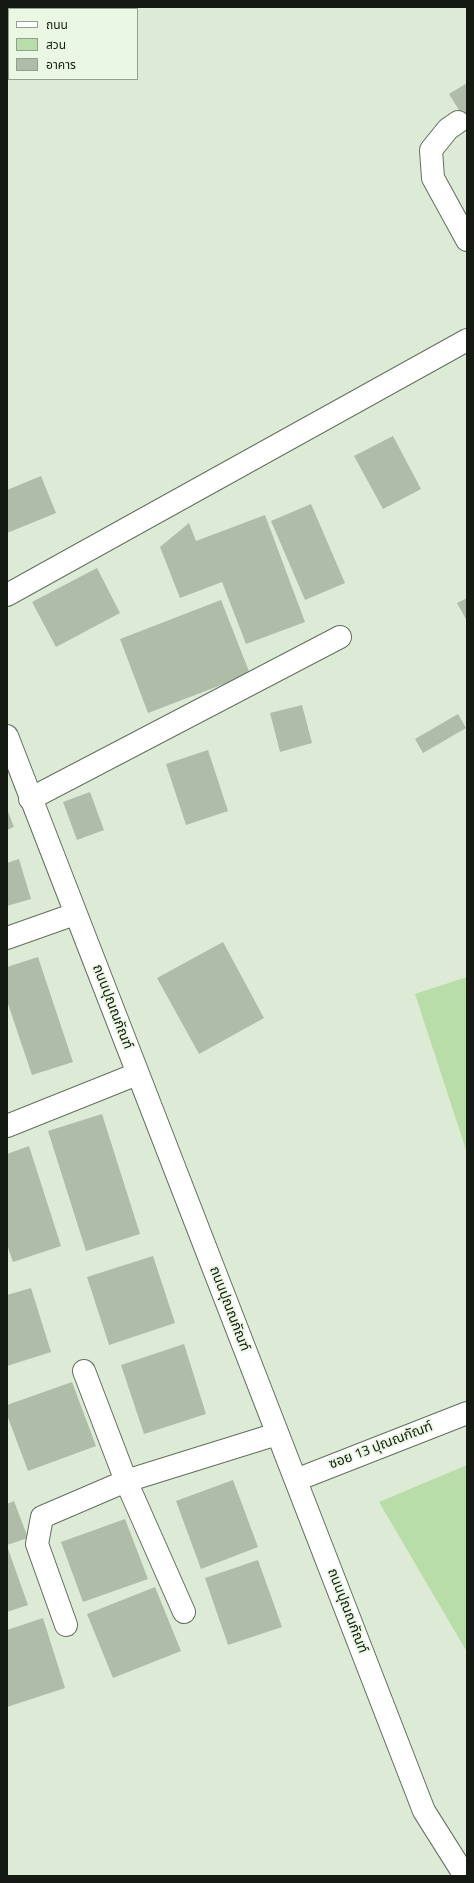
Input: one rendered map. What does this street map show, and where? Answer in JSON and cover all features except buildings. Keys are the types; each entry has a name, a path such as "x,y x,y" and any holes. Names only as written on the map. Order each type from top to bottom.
{"street":[{"path":"458,122 448,129 431,150 433,178 467,240"},
{"path":"7,595 467,340"},
{"path":"30,799 340,637"},
{"name":"ถนนปุณณกัณฑ์","path":"7,736 30,799 424,1811 465,1876"},
{"path":"7,938 75,914"},
{"path":"7,1126 137,1074"},
{"path":"84,1371 126,1481 184,1612"},
{"name":"ซอย 13 ปุณณกัณฑ์","path":"296,1480 467,1413"},
{"path":"66,1625 37,1544 42,1517 126,1481 277,1434"}],"green space":[{"path":"467,977 467,1153 415,994"},
{"path":"467,1465 467,1652 379,1502"}]}
